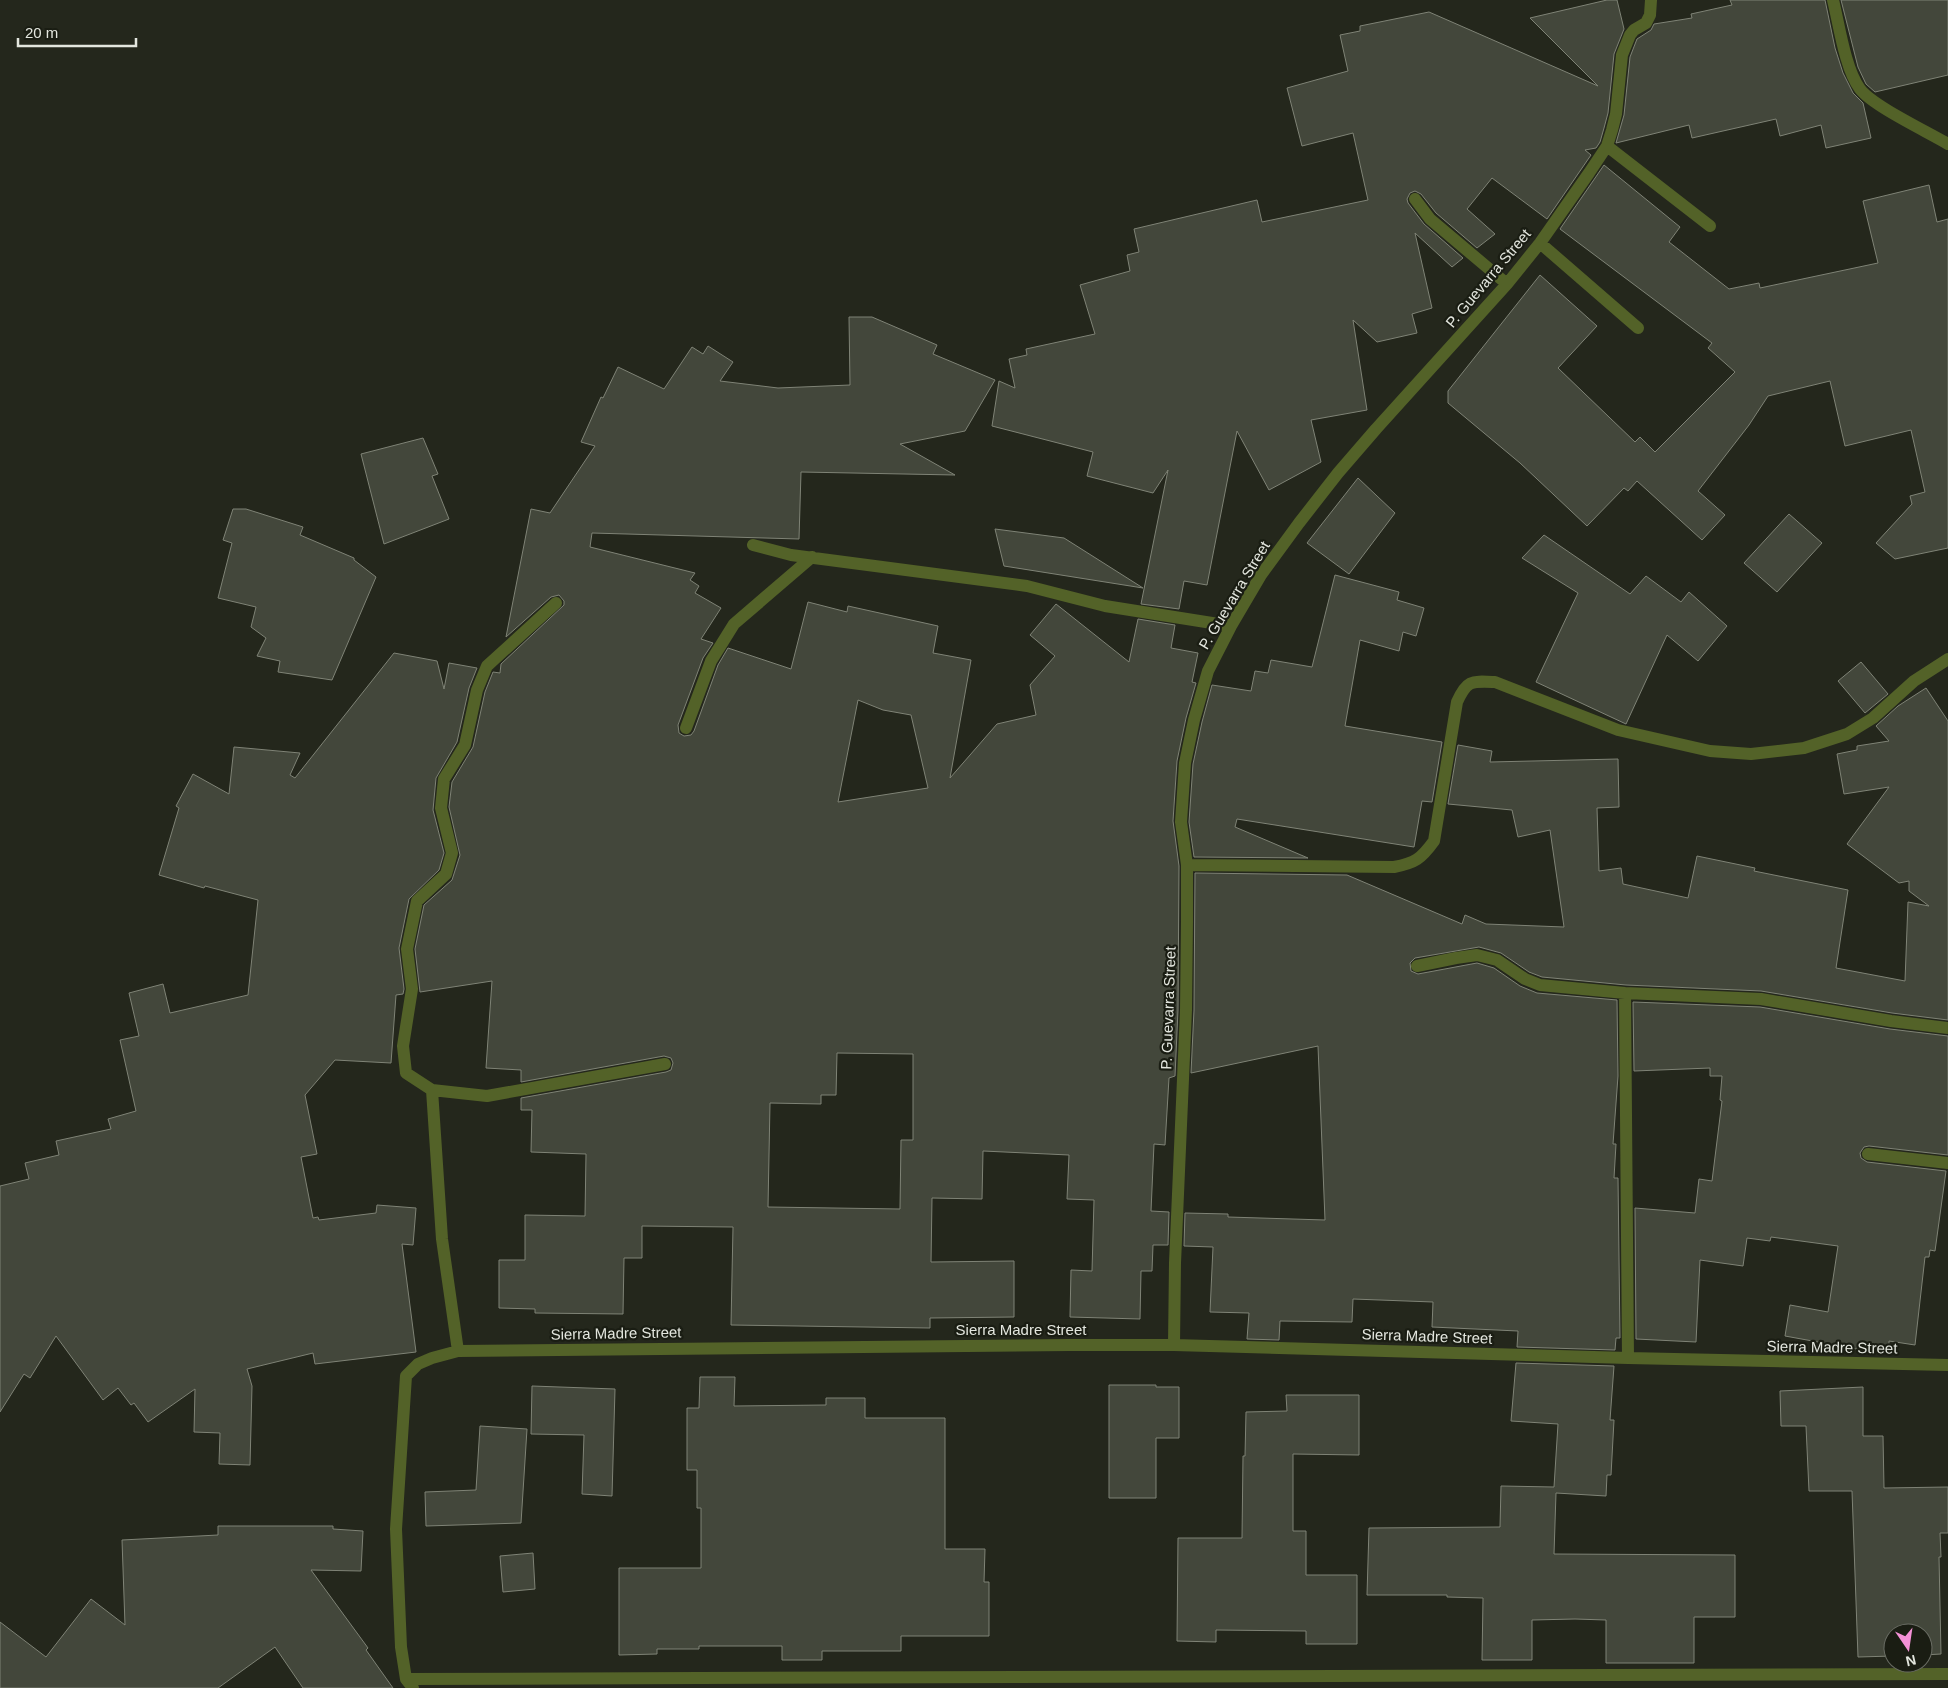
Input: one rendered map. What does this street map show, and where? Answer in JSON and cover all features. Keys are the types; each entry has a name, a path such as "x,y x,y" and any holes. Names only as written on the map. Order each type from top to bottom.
{"street":[{"name":"P. Guevarra Street","path":"1174,1345 1175,1263 1186,1010 1187,865 1181,822 1185,763 1194,720 1208,671 1231,626 1261,575 1299,522 1338,473 1507,284 1540,243 1607,146 1616,114 1622,55 1630,35 1634,30 1646,23 1650,15 1651,0"},
{"path":"1833,0 1845,51 1859,88 1870,99 1948,144"},
{"path":"1607,146 1710,226"},
{"path":"1415,199 1430,219 1507,284"},
{"path":"1540,243 1638,328"},
{"path":"753,545 791,555 1027,586 1105,606 1231,626"},
{"path":"686,728 710,661 734,624 812,557"},
{"path":"556,603 487,666 477,690 465,745 444,779 441,808 452,854 446,874 418,900 407,949 412,989 403,1046 406,1073 432,1090 487,1096 665,1064"},
{"path":"1187,865 1394,867 1413,863 1425,854 1434,841 1457,702 1464,688 1476,681 1495,682 1618,730 1710,751 1751,754 1804,748 1847,734 1873,718 1914,681 1948,659"},
{"path":"1417,966 1477,955 1497,960 1525,979 1540,985 1625,993 1761,999 1890,1021 1948,1028"},
{"path":"1625,993 1628,1358"},
{"path":"432,1090 442,1239 458,1351"},
{"path":"1868,1154 1948,1163"},
{"name":"Sierra Madre Street","path":"409,1684 401,1647 396,1530 406,1376 418,1364 458,1351 1174,1345 1948,1365"},
{"path":"409,1684 1948,1674"}],"building":[{"path":"1607,0 1617,0 1624,29 1614,54 1608,113 1604,128 1596,148 1585,150 1591,155 1547,219 1492,178 1467,209 1495,234 1477,248 1436,213 1421,194 1415,191 1410,193 1407,199 1408,203 1424,224 1463,258 1452,267 1415,233 1432,308 1412,314 1417,333 1377,342 1353,320 1367,410 1311,420 1321,462 1269,490 1237,431 1207,585 1184,581 1179,609 1141,604 1168,470 1153,493 1087,476 1093,452 992,426 999,381 1015,388 1009,359 1027,355 1026,349 1095,334 1080,285 1130,271 1127,255 1139,252 1134,229 1257,200 1262,222 1368,200 1353,133 1302,146 1287,88 1348,71 1340,35 1360,31 1360,26 1429,12 1598,86 1530,18"},
{"path":"1730,0 1825,0 1835,48 1843,73 1853,93 1863,103 1871,138 1826,148 1821,125 1780,136 1776,119 1692,138 1689,125 1616,143 1624,115 1630,57 1637,39 1651,30 1654,24 1692,18 1691,14 1732,5"},
{"path":"1841,0 1948,0 1948,75 1875,92 1866,84 1858,67"},
{"path":"1604,165 1680,227 1669,242 1729,289 1759,283 1760,288 1878,263 1863,201 1929,185 1937,222 1948,219 1948,548 1895,559 1876,543 1912,504 1910,496 1925,492 1911,430 1845,446 1830,381 1768,396 1749,425 1698,491 1725,515 1702,540 1637,481 1628,491 1624,488 1587,526 1520,463 1448,403 1448,391 1540,275 1597,326 1558,368 1635,442 1640,437 1655,452 1735,372 1708,348 1712,343 1560,229"},
{"path":"849,317 872,317 937,345 933,354 995,380 965,431 900,444 955,475 801,472 799,539 592,533 590,547 695,573 690,580 699,586 695,593 721,608 701,639 713,643 703,658 678,725 679,733 684,736 691,735 694,731 718,665 728,648 791,669 808,602 847,612 848,606 938,626 933,653 971,660 950,778 997,724 1036,715 1030,685 1055,656 1030,635 1056,604 1129,662 1138,619 1175,625 1171,648 1198,653 1192,682 1196,683 1177,761 1173,821 1179,866 1178,1010 1175,1076 1169,1078 1165,1145 1154,1144 1151,1211 1169,1212 1168,1245 1153,1245 1152,1271 1141,1271 1140,1319 1070,1317 1071,1270 1092,1271 1094,1200 1067,1199 1069,1155 983,1151 982,1199 932,1198 931,1262 1014,1261 1014,1317 930,1318 930,1328 731,1325 733,1227 642,1226 642,1258 624,1258 623,1314 535,1313 535,1309 499,1308 499,1260 525,1260 525,1215 585,1216 586,1154 531,1152 532,1110 521,1110 521,1098 666,1072 671,1070 673,1063 671,1058 664,1056 521,1082 521,1070 486,1068 492,981 420,992 415,949 424,905 452,880 460,855 449,807 452,782 473,747 485,692 493,672 500,673 501,664 564,605 564,601 559,595 551,597 506,637 531,509 550,513 595,446 581,442 601,397 603,398 618,367 664,389 692,347 703,354 708,346 733,362 720,381 778,388 850,385","holes":["858,700 883,710 911,715 928,788 838,802","837,1053 913,1054 913,1140 901,1140 900,1209 768,1207 770,1103 821,1104 821,1095 836,1095"]},
{"path":"423,438 438,474 432,476 449,519 384,544 361,454"},
{"path":"1358,478 1395,513 1349,574 1307,543"},
{"path":"233,509 246,509 303,527 300,535 354,558 354,560 376,577 332,680 278,672 280,661 257,656 266,638 251,627 256,607 218,598 232,543 223,540"},
{"path":"1789,514 1822,543 1777,592 1744,563"},
{"path":"995,529 1064,538 1143,588 1004,566"},
{"path":"1544,535 1630,594 1646,576 1681,602 1689,592 1727,626 1698,661 1667,635 1626,724 1536,682 1578,593 1522,558"},
{"path":"1335,575 1399,592 1397,600 1424,608 1416,636 1403,632 1399,651 1360,640 1345,726 1442,742 1432,802 1422,801 1414,847 1237,819 1235,827 1308,858 1194,857 1189,822 1193,764 1212,685 1251,691 1255,671 1268,673 1271,660 1312,667"},
{"path":"394,653 437,661 444,689 449,663 477,668 469,688 457,742 436,778 433,810 444,853 439,870 409,899 399,948 404,989 403,994 396,995 391,1063 335,1060 305,1095 317,1154 301,1157 313,1218 318,1217 319,1220 376,1213 377,1205 416,1208 413,1245 402,1244 416,1352 315,1364 313,1353 247,1369 252,1386 250,1465 219,1464 220,1433 194,1432 195,1389 148,1422 134,1403 131,1405 118,1388 103,1400 56,1336 30,1378 24,1374 0,1412 0,1186 29,1179 25,1163 59,1155 56,1141 111,1129 108,1119 136,1111 120,1040 139,1036 129,993 163,984 170,1013 248,995 258,900 205,886 204,888 159,875 179,808 176,806 193,774 229,794 234,747 300,753 290,775 295,778"},
{"path":"1861,662 1888,694 1865,713 1838,681"},
{"path":"1926,688 1948,721 1948,1020 1892,1013 1761,991 1626,985 1542,977 1529,972 1501,953 1479,947 1415,958 1410,963 1411,971 1418,974 1477,963 1494,968 1520,986 1537,993 1617,1000 1618,1076 1613,1144 1616,1144 1614,1178 1618,1178 1620,1338 1616,1338 1615,1350 1517,1347 1518,1331 1432,1327 1433,1302 1353,1299 1352,1322 1280,1321 1279,1340 1247,1339 1249,1313 1210,1312 1213,1247 1184,1246 1185,1213 1228,1214 1228,1217 1325,1220 1318,1046 1191,1073 1194,1010 1195,873 1347,875 1462,924 1465,915 1486,924 1564,927 1550,830 1518,837 1512,810 1448,804 1458,745 1492,751 1490,762 1618,759 1619,807 1597,808 1599,871 1621,868 1623,884 1688,898 1697,856 1755,868 1754,871 1848,890 1836,968 1905,981 1908,902 1929,906 1909,891 1909,881 1899,883 1847,844 1889,787 1844,794 1837,754 1857,750 1857,746 1889,741 1876,726 1898,706"},
{"path":"1633,1002 1760,1007 1890,1029 1948,1036 1948,1155 1869,1146 1864,1147 1860,1153 1861,1158 1867,1162 1946,1171 1935,1251 1930,1250 1929,1257 1925,1257 1915,1345 1889,1341 1889,1346 1862,1343 1862,1350 1785,1336 1790,1305 1828,1312 1838,1246 1771,1237 1770,1241 1747,1238 1743,1266 1700,1260 1696,1342 1636,1339 1635,1208 1695,1213 1699,1179 1712,1181 1722,1101 1720,1100 1722,1076 1710,1076 1710,1068 1634,1071"},
{"path":"1516,1363 1614,1366 1610,1420 1614,1420 1611,1475 1607,1475 1606,1496 1556,1493 1554,1554 1735,1555 1735,1617 1694,1617 1694,1663 1606,1663 1606,1620 1575,1619 1532,1620 1532,1660 1482,1660 1483,1598 1447,1597 1447,1595 1367,1595 1369,1528 1500,1527 1501,1486 1554,1487 1558,1424 1511,1421"},
{"path":"700,1377 735,1377 734,1406 826,1405 826,1398 865,1398 865,1418 945,1418 945,1549 985,1549 984,1582 989,1582 989,1636 901,1636 901,1651 822,1651 822,1660 782,1660 782,1646 699,1646 699,1649 657,1649 657,1654 619,1655 619,1568 701,1568 701,1508 697,1508 697,1470 687,1470 687,1408 699,1408"},
{"path":"1109,1385 1179,1387 1179,1438 1156,1438 1156,1498 1109,1498"},
{"path":"532,1386 615,1389 612,1496 582,1494 584,1435 531,1434"},
{"path":"1863,1387 1863,1436 1883,1436 1884,1488 1948,1487 1948,1533 1940,1533 1941,1654 1933,1654 1933,1623 1883,1623 1883,1656 1858,1657 1852,1491 1809,1491 1806,1426 1781,1426 1780,1391"},
{"path":"1286,1395 1359,1395 1359,1455 1293,1454 1293,1531 1306,1531 1306,1575 1357,1575 1357,1644 1306,1644 1306,1631 1216,1630 1216,1642 1177,1641 1178,1538 1242,1538 1243,1456 1245,1456 1246,1412 1287,1411"},
{"path":"480,1426 527,1429 521,1523 426,1526 425,1492 476,1490"},
{"path":"218,1526 333,1526 333,1529 363,1531 361,1571 311,1570 368,1648 366,1650 393,1688 303,1688 275,1647 218,1688 0,1688 0,1622 46,1657 91,1599 125,1625 122,1540 218,1535"},
{"path":"533,1553 535,1589 503,1592 500,1556"}]}
